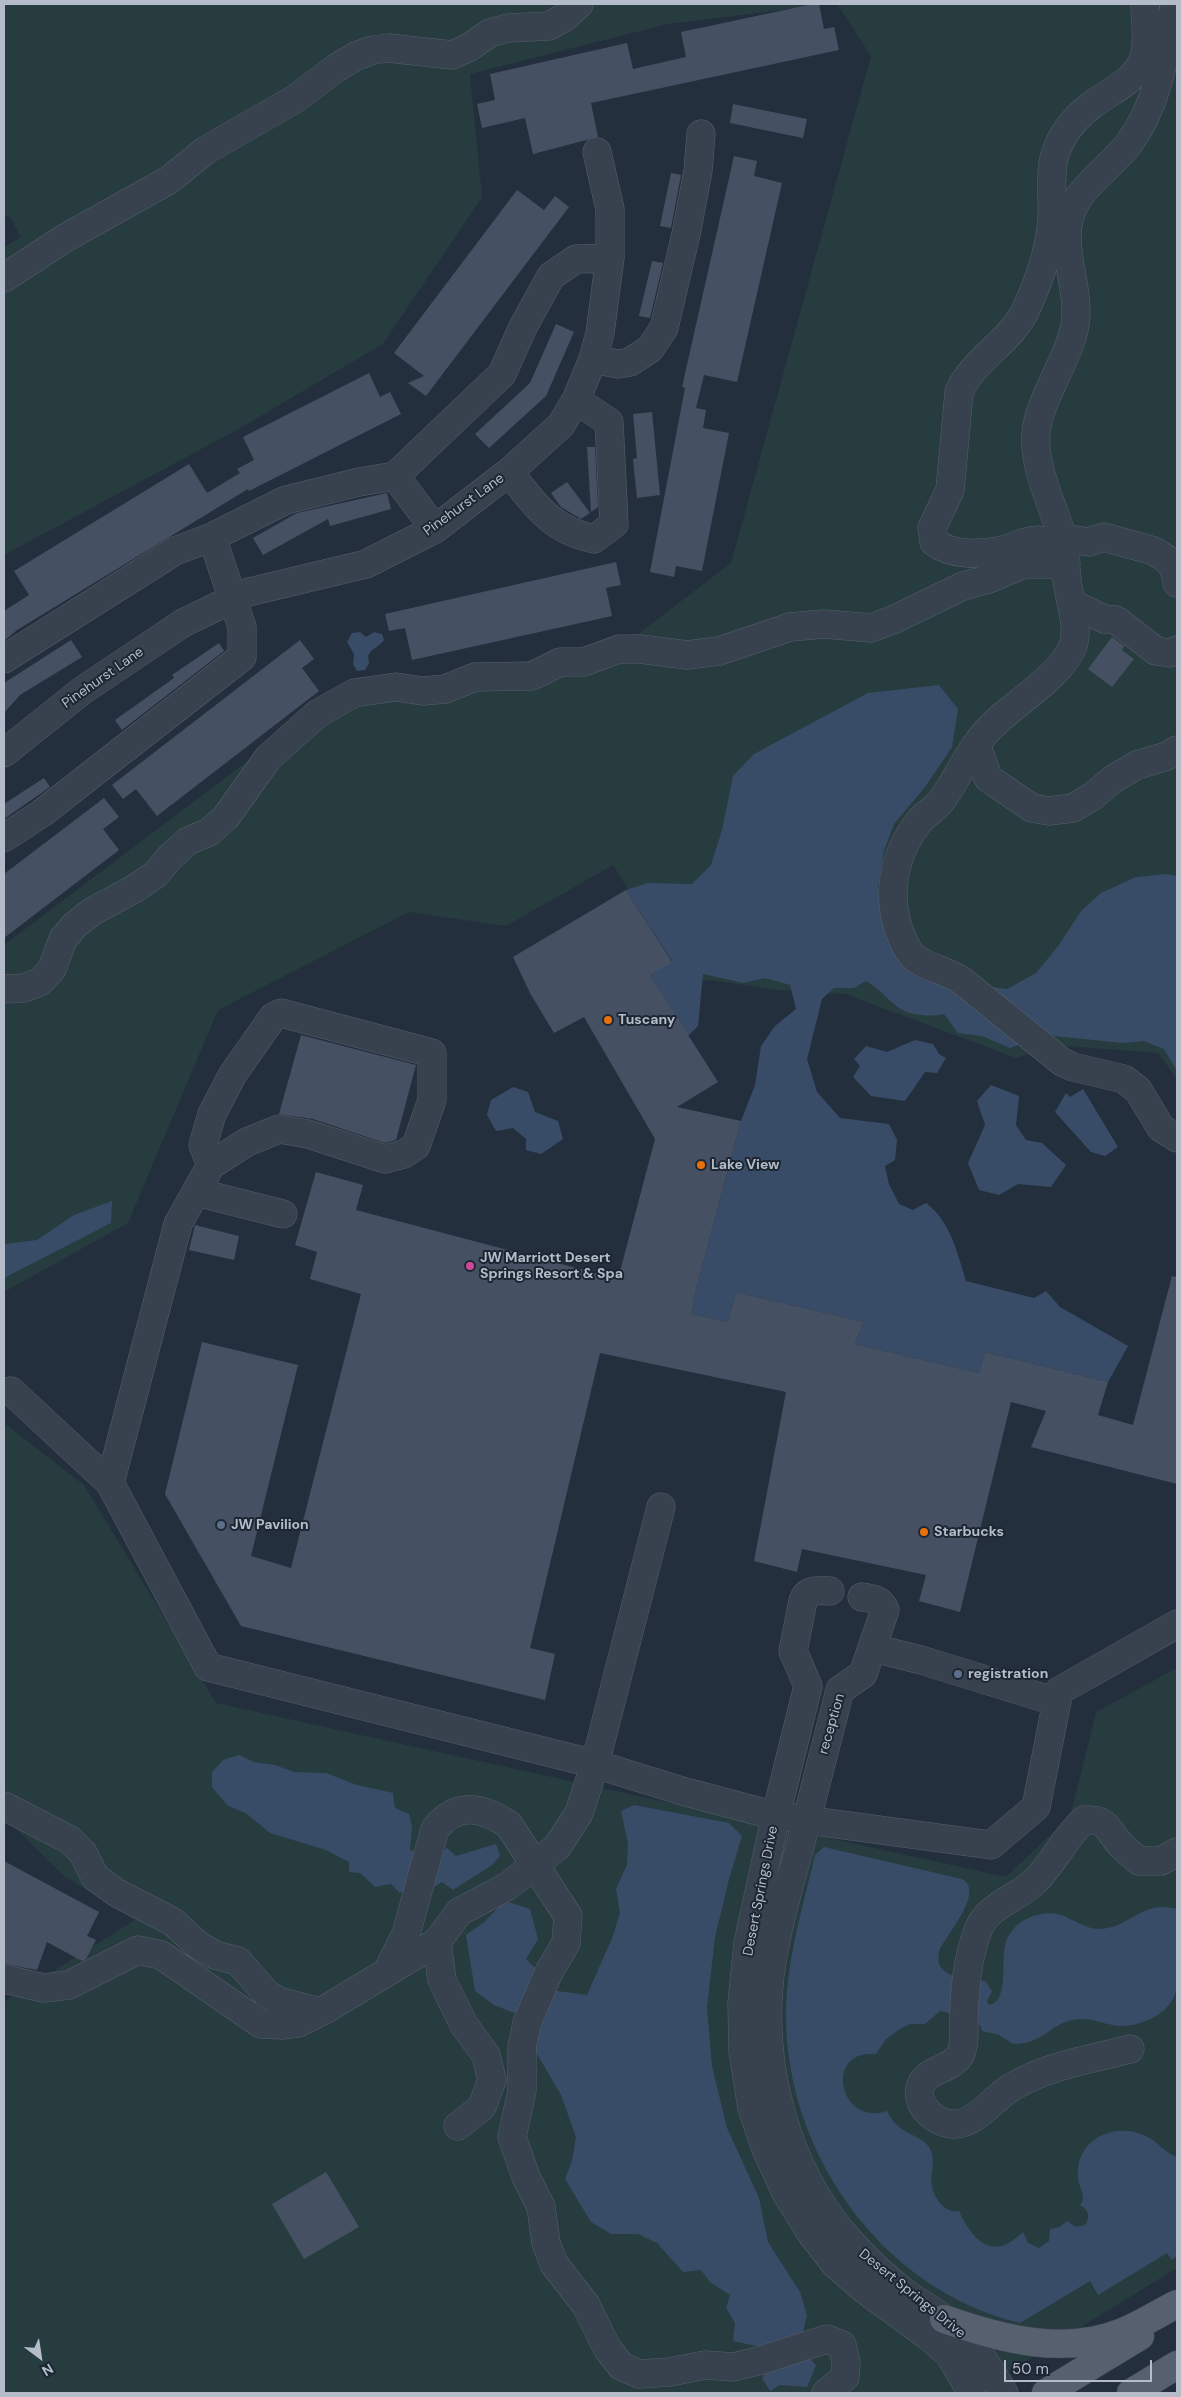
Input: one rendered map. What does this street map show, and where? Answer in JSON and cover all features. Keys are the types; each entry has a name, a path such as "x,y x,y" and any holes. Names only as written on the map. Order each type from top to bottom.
{"main road":[{"path":"944,2319 1013,2340 1075,2343 1122,2332 1177,2304"},
{"path":"1046,2393 1177,2314"},
{"path":"1131,2393 1177,2365"},
{"path":"1164,2393 1177,2384"}],"street":[{"path":"4,278 65,238 169,180 206,150 295,99 336,68 356,56 373,50 388,48 452,55 468,48 490,33 508,28 549,26 565,17 579,4"},
{"path":"1065,559 1039,540 1026,540 1000,551 971,554 942,549 934,542 932,528 950,490 958,392 965,378 1005,340 1026,309 1043,261 1052,227 1052,177 1057,149 1073,122 1092,105 1129,79 1142,63 1146,43 1145,4"},
{"path":"1074,642 1073,604 1065,559 1037,456 1036,432 1070,340 1076,318 1075,295 1066,252 1066,230 1077,200 1131,142 1150,104 1160,72 1175,4"},
{"path":"593,359 618,364 630,362 650,349 664,328 686,234 698,171 701,134"},
{"name":"Pinehurst Lane","path":"4,753 82,690 183,623 245,593 366,564 436,530 509,472 561,424 576,400 593,359 600,332 610,258 610,209 597,152"},
{"path":"4,659 176,551 212,538 286,500 359,482 395,476 502,374 523,327 551,276 576,259 610,258"},
{"path":"509,472 539,510 572,534 594,539 614,524 609,422 576,400"},
{"path":"395,476 436,530"},
{"path":"4,989 24,988 40,982 52,969 63,939 75,925 93,910 134,890 156,874 170,857 188,841 209,832 226,817 268,758 317,714 354,694 396,687 424,691 445,689 475,677 532,676 560,662 584,662 619,649 640,649 687,655 719,651 790,627 824,624 871,628 896,619 963,586 989,579 1024,564 1065,559 1089,542 1104,536 1154,551 1168,560 1174,569 1177,583"},
{"path":"4,838 42,814 242,657 242,627 212,538"},
{"path":"1065,559 1089,542"},
{"path":"1073,604 1104,619 1116,620 1156,651 1170,653 1177,650"},
{"path":"1104,619 1074,642 1059,667 984,732 941,802 919,821 906,841 894,873 892,902 899,931 909,952 917,959 948,972 961,980 1046,1050 1073,1067 1124,1079 1138,1090 1161,1128 1177,1138"},
{"path":"976,746 988,778 1032,808 1049,811 1073,808 1094,796 1113,779 1137,765 1167,756 1177,750"},
{"path":"110,1483 178,1224 211,1165 247,1142 279,1129 308,1134 385,1159 404,1154 416,1146 432,1100 432,1053 281,1013 273,1017 233,1074 212,1114 203,1145 211,1165"},
{"path":"196,1192 283,1214"},
{"path":"11,1391 110,1483 208,1667 595,1764 682,1791 776,1815 990,1845 1036,1808 1060,1691 1177,1624"},
{"path":"4,1979 44,1988 69,1985 138,1950 161,1955 261,2024 298,2023 438,1942 459,1912 508,1886 557,1847 579,1813 595,1764 661,1507"},
{"path":"776,1815 808,1686 793,1651 802,1601 805,1595 812,1590 830,1591"},
{"name":"reception","path":"806,1820 840,1690 863,1674 885,1610 882,1603 877,1600 862,1597"},
{"path":"872,1648 922,1660 1057,1702"},
{"path":"808,1686 840,1690"},
{"path":"4,1806 70,1840 83,1853 95,1877 117,1893 173,1922 198,1945 215,1955 238,1961 267,1994 278,2001 320,2012"},
{"path":"387,1972 406,1934 435,1829 443,1818 465,1809 478,1810 495,1815 509,1824 568,1916 566,1942 549,1972 527,2023 522,2047 522,2091 512,2137 526,2177 541,2207 546,2243 554,2264 586,2305 607,2348 621,2366 638,2374 670,2372 705,2365 733,2367 762,2360 827,2339 842,2345 846,2362 844,2377 826,2393"},
{"name":"Desert Springs Drive","path":"776,1815 748,1943 742,2003 743,2052 752,2108 766,2149 786,2193 810,2233 835,2264 865,2290 928,2336 949,2354 972,2393"},
{"name":"Desert Springs Drive","path":"806,1820 780,1923 770,1975 768,2017 770,2058 781,2109 797,2156 816,2194 834,2223 859,2252 885,2276 944,2319 975,2348 1004,2393"},
{"path":"1130,2049 1058,2068 1024,2080 1004,2091 969,2120 953,2124 938,2120 926,2110 919,2091 924,2080 930,2074 953,2062 960,2055 968,1980 976,1934 984,1920 1003,1902 1034,1882 1060,1850 1071,1831 1084,1820 1097,1820 1107,1825 1120,1844 1139,1861 1161,1861 1177,1852"},
{"path":"438,1942 442,1980 464,2025 486,2055 492,2080 482,2107 458,2126"}],"green space":[{"path":"4,4 831,4 668,24 470,74 482,197 383,344 235,431 4,555 4,247 21,237 10,217 4,215"},
{"path":"837,4 1177,4 1177,1079 1158,1053 1054,1045 1016,1058 845,994 778,990 711,980 687,984 613,865 506,926 409,912 218,1010 128,1223 4,1292 4,945 290,729 377,686 625,644 731,563 871,56"},
{"path":"4,1423 84,1485 216,1703 1006,1877 1070,1816 1096,1712 1177,1668 1177,2268 974,2393 4,2393 4,2002 135,1920 64,1876 4,1817"}],"water":[{"path":"360,632 366,637 374,632 382,634 384,640 368,656 369,663 365,670 357,671 353,664 354,654 347,642 352,633"},
{"path":"939,685 958,709 952,747 925,787 894,824 884,851 878,887 880,908 899,961 943,981 1007,989 1036,973 1059,945 1081,911 1101,893 1136,877 1166,874 1177,876 1177,1071 1164,1049 1144,1041 1123,1043 1044,1035 1010,1048 982,1036 958,1033 944,1014 921,1015 904,1011 866,981 854,988 834,988 822,999 807,1059 817,1092 840,1118 889,1124 897,1140 895,1160 885,1166 889,1184 899,1204 913,1210 926,1203 942,1219 952,1238 966,1281 1034,1298 1046,1291 1060,1307 1128,1346 1108,1382 985,1352 979,1373 855,1344 864,1322 736,1292 728,1322 692,1314 695,1293 741,1121 755,1085 761,1046 775,1026 796,1009 790,985 765,978 743,983 703,974 698,1026 688,1036 650,975 672,961 626,890 648,883 692,884 711,865 722,830 733,776 754,754 868,693"},
{"path":"915,1040 933,1044 939,1054 946,1058 937,1073 925,1072 905,1101 871,1096 853,1077 860,1066 854,1059 866,1046 887,1052"},
{"path":"991,1085 1019,1096 1016,1125 1026,1140 1042,1143 1066,1165 1051,1187 1018,1184 999,1195 979,1190 968,1163 985,1125 977,1101"},
{"path":"513,1087 528,1092 535,1112 558,1121 563,1139 541,1154 526,1150 526,1139 513,1128 496,1131 487,1115 491,1100"},
{"path":"1083,1089 1118,1147 1105,1156 1091,1152 1055,1112 1066,1093 1070,1097"},
{"path":"112,1201 111,1223 4,1278 4,1244 37,1240 74,1215"},
{"path":"239,1755 254,1762 275,1765 294,1772 326,1773 357,1785 393,1793 395,1808 409,1814 412,1826 410,1850 436,1856 447,1848 456,1856 496,1844 500,1856 492,1865 453,1890 442,1882 434,1887 428,1882 400,1893 391,1884 375,1887 360,1873 349,1872 349,1862 326,1850 270,1833 247,1814 227,1805 212,1787 212,1772 223,1760"},
{"path":"634,1805 729,1823 742,1836 715,1937 707,2007 712,2066 727,2128 759,2198 768,2242 800,2292 807,2315 799,2348 816,2365 807,2387 780,2385 770,2391 762,2378 774,2350 733,2341 735,2323 726,2308 730,2295 710,2282 701,2270 683,2272 657,2243 638,2234 611,2234 591,2222 565,2179 572,2161 576,2137 561,2095 530,2042 532,2020 494,2005 475,1991 466,1935 483,1923 505,1901 530,1909 538,1939 526,1959 557,1991 587,1995 613,1936 620,1913 616,1889 627,1865 628,1843 621,1811"},
{"path":"824,1847 962,1879 968,1885 967,1904 942,1945 938,1958 939,1964 943,1970 954,1976 986,1982 992,1991 987,2001 989,2005 995,2002 1002,1989 1006,1940 1021,1922 1040,1914 1054,1913 1098,1929 1109,1928 1154,1908 1177,1909 1178,1967 1175,1995 1164,2010 1149,2020 1122,2026 1085,2019 1073,2020 1065,2022 1032,2041 1013,2044 999,2035 982,2031 979,2023 958,2020 949,2013 940,2011 925,2024 910,2024 900,2029 886,2039 876,2054 859,2056 849,2063 844,2074 844,2087 848,2099 858,2108 871,2113 887,2111 898,2126 926,2144 932,2156 932,2182 935,2196 947,2209 959,2211 977,2239 993,2246 1002,2246 1023,2232 1028,2243 1039,2248 1049,2241 1050,2229 1060,2227 1067,2221 1076,2227 1085,2225 1088,2216 1087,2211 1080,2205 1083,2195 1078,2181 1079,2164 1083,2152 1090,2143 1110,2132 1134,2132 1150,2138 1177,2157 1177,2256 1172,2260 1167,2253 1098,2295 1090,2281 1020,2323 970,2306 925,2280 885,2247 851,2207 823,2163 802,2115 790,2064 786,2011 789,1971 796,1932 815,1855"}],"building":[{"path":"819,4 824,29 834,27 839,50 591,103 598,137 533,154 525,118 482,128 477,104 495,100 490,74 627,43 633,69 686,57 681,32"},
{"path":"733,104 807,119 803,138 730,123"},
{"path":"734,156 757,161 754,176 782,183 737,382 704,375 696,408 706,410 703,428 729,433 702,571 676,566 674,577 650,572 685,388 682,387"},
{"path":"671,173 681,175 671,228 660,226"},
{"path":"517,190 544,210 555,196 569,207 426,396 408,383 424,376 394,353"},
{"path":"652,261 663,263 650,318 639,316"},
{"path":"556,324 574,332 546,396 489,448 475,434 530,383"},
{"path":"369,373 380,397 390,392 401,414 249,491 248,489 17,630 4,641 4,611 29,595 14,571 189,464 207,493 240,473 237,469 254,460 243,437"},
{"path":"652,412 660,495 637,498 633,459 637,458 633,414"},
{"path":"587,447 595,447 598,507 591,512"},
{"path":"567,482 590,513 581,519 561,507 551,493"},
{"path":"387,493 391,509 330,526 328,519 263,555 253,538 297,513"},
{"path":"616,562 621,585 606,588 612,616 412,660 405,628 389,631 385,614"},
{"path":"1112,637 1124,646 1122,650 1134,659 1112,687 1088,669"},
{"path":"71,640 82,657 20,695 4,713 4,683"},
{"path":"300,640 314,659 302,668 319,691 157,816 136,789 123,799 112,785"},
{"path":"219,643 224,651 122,730 115,720 174,678 172,675"},
{"path":"44,778 50,787 4,819 4,804"},
{"path":"104,798 119,817 103,829 119,850 4,938 4,874"},
{"name":"JW Marriott Desert Springs Resort & Spa","path":"626,890 672,962 650,975 718,1082 677,1107 741,1121 695,1293 692,1314 728,1322 736,1292 864,1322 855,1344 979,1373 985,1352 1108,1382 1098,1415 1133,1425 1172,1276 1177,1277 1177,1484 1031,1447 1046,1411 1011,1402 960,1612 919,1601 926,1575 802,1549 797,1572 754,1561 786,1392 600,1353 530,1648 555,1654 545,1700 241,1626 165,1494 202,1342 298,1365 251,1556 291,1568 361,1294 310,1279 317,1252 295,1245 316,1172 363,1185 356,1210 618,1279 655,1139 584,1017 554,1033 530,993 513,957"},
{"path":"301,1035 416,1065 396,1140 385,1143 313,1119 279,1114"},
{"path":"195,1225 239,1236 234,1260 189,1250"},
{"path":"4,1861 99,1912 87,1936 96,1940 86,1959 82,1961 47,1942 37,1970 4,1964"},
{"path":"326,2172 359,2227 304,2259 272,2204"}],"place":[{"name":"Tuscany","path":"608,1020"},
{"name":"Lake View","path":"701,1165"},
{"name":"JW Marriott Desert Springs Resort & Spa","path":"470,1266"},
{"name":"JW Pavilion","path":"221,1525"},
{"name":"Starbucks","path":"924,1532"},
{"name":"registration","path":"958,1674"}]}
